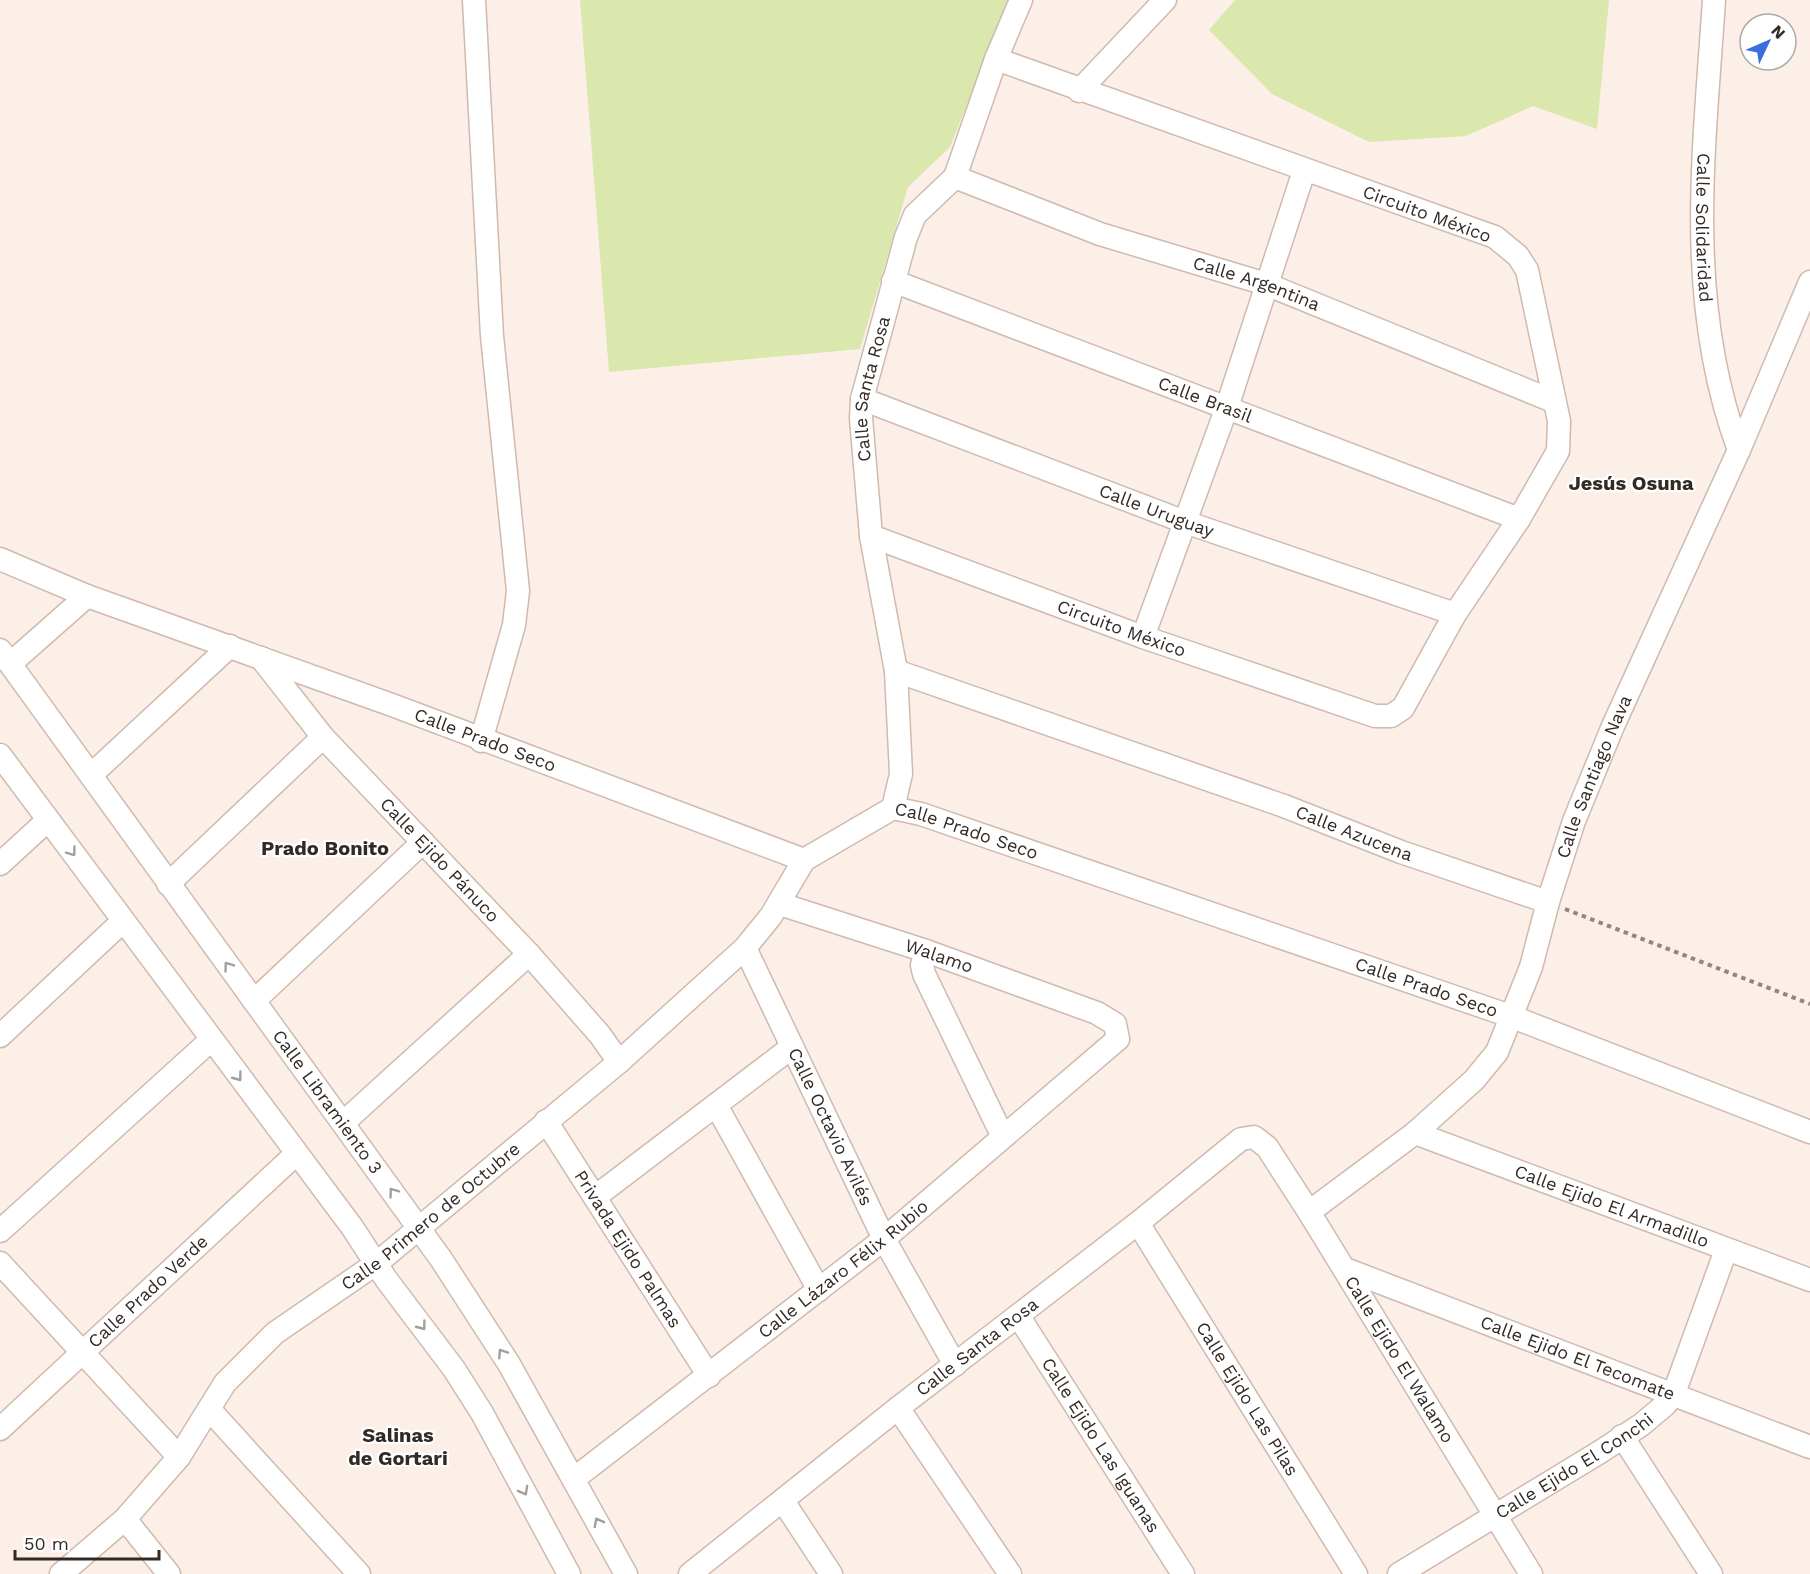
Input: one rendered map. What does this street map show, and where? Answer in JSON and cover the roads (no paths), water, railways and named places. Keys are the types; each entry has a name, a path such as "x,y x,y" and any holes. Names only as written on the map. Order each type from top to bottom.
{"street":[{"path":"474,0 492,336 518,591 514,625 481,741"},
{"name":"Calle Santa Rosa","path":"893,808 901,774 896,670 871,536 861,441 862,399 906,237 915,215 955,177 996,59 1021,0"},
{"path":"1080,91 1165,0"},
{"name":"Calle Solidaridad","path":"1714,0 1702,180 1703,282 1716,380 1739,450"},
{"name":"Circuito México","path":"871,536 1143,637 1375,716 1391,716 1403,708 1455,614 1519,519 1558,451 1559,421 1527,270 1509,248 1495,237 1304,171 996,59"},
{"path":"1143,637 1227,407 1304,171"},
{"name":"Calle Argentina","path":"955,177 1100,234 1266,284 1553,401"},
{"name":"Calle Brasil","path":"893,281 1519,519"},
{"name":"Calle Santiago Nava","path":"1309,1212 1414,1133 1474,1080 1497,1052 1531,967 1548,902 1574,821 1613,726 1739,450 1810,282"},
{"name":"Calle Uruguay","path":"862,399 1185,522 1455,614"},
{"name":"Calle Prado Seco","path":"0,559 87,596 230,646 804,860 893,808 921,814 1510,1016 1810,1132"},
{"path":"6,657 87,596"},
{"path":"91,775 230,646"},
{"name":"Calle Libramiento 3","path":"6,657 168,884 418,1226 509,1364 575,1478 626,1574"},
{"name":"Calle Ejido Pánuco","path":"261,658 323,737 529,954 600,1035 619,1062"},
{"name":"Calle Azucena","path":"896,670 1284,806 1401,852 1548,902"},
{"path":"168,884 323,737"},
{"path":"0,755 454,1369 482,1413 569,1574"},
{"path":"0,864 48,820"},
{"path":"254,1001 423,842"},
{"name":"Calle Primero de Octubre","path":"61,1574 125,1519 179,1457 225,1383 275,1333 377,1263 418,1226 619,1062 745,948 780,904 804,860"},
{"name":"Walamo","path":"780,904 926,951 1097,1013 1115,1024 1118,1039 1106,1050"},
{"path":"0,1036 123,921"},
{"name":"Calle Octavio Avilés","path":"745,948 884,1239 956,1365"},
{"path":"926,951 922,965 924,974 1002,1136"},
{"path":"343,1123 529,954"},
{"path":"0,1231 211,1040"},
{"path":"595,1197 792,1047"},
{"name":"Calle Lázaro Félix Rubio","path":"575,1478 710,1376 884,1239 1002,1136 1106,1050"},
{"path":"716,1105 819,1290"},
{"name":"Privada Ejido Palmas","path":"546,1121 710,1376"},
{"name":"Calle Ejido El Armadillo","path":"1414,1133 1810,1280"},
{"name":"Calle Santa Rosa","path":"690,1574 898,1408 1138,1223 1241,1139 1254,1137 1267,1147"},
{"name":"Calle Ejido El Walamo","path":"1267,1147 1531,1574"},
{"name":"Calle Prado Verde","path":"0,1429 296,1154"},
{"name":"Calle Ejido Las Pilas","path":"1138,1223 1356,1574"},
{"name":"Calle Ejido El Conchi","path":"1399,1574 1496,1517 1623,1437 1665,1405 1674,1393 1726,1250"},
{"path":"0,1263 179,1457"},
{"name":"Calle Ejido El Tecomate","path":"1344,1269 1674,1393 1810,1447"},
{"name":"Calle Ejido Las Iguanas","path":"1018,1317 1183,1574"},
{"path":"898,1408 1010,1574"},
{"path":"209,1409 359,1574"},
{"path":"1623,1437 1711,1574"},
{"path":"783,1501 831,1574"},
{"path":"125,1519 169,1574"}],"district":[{"name":"Jesús Osuna","path":"1631,483"},
{"name":"Prado Bonito","path":"325,848"},
{"name":"Salinas de Gortari","path":"398,1446"}]}
